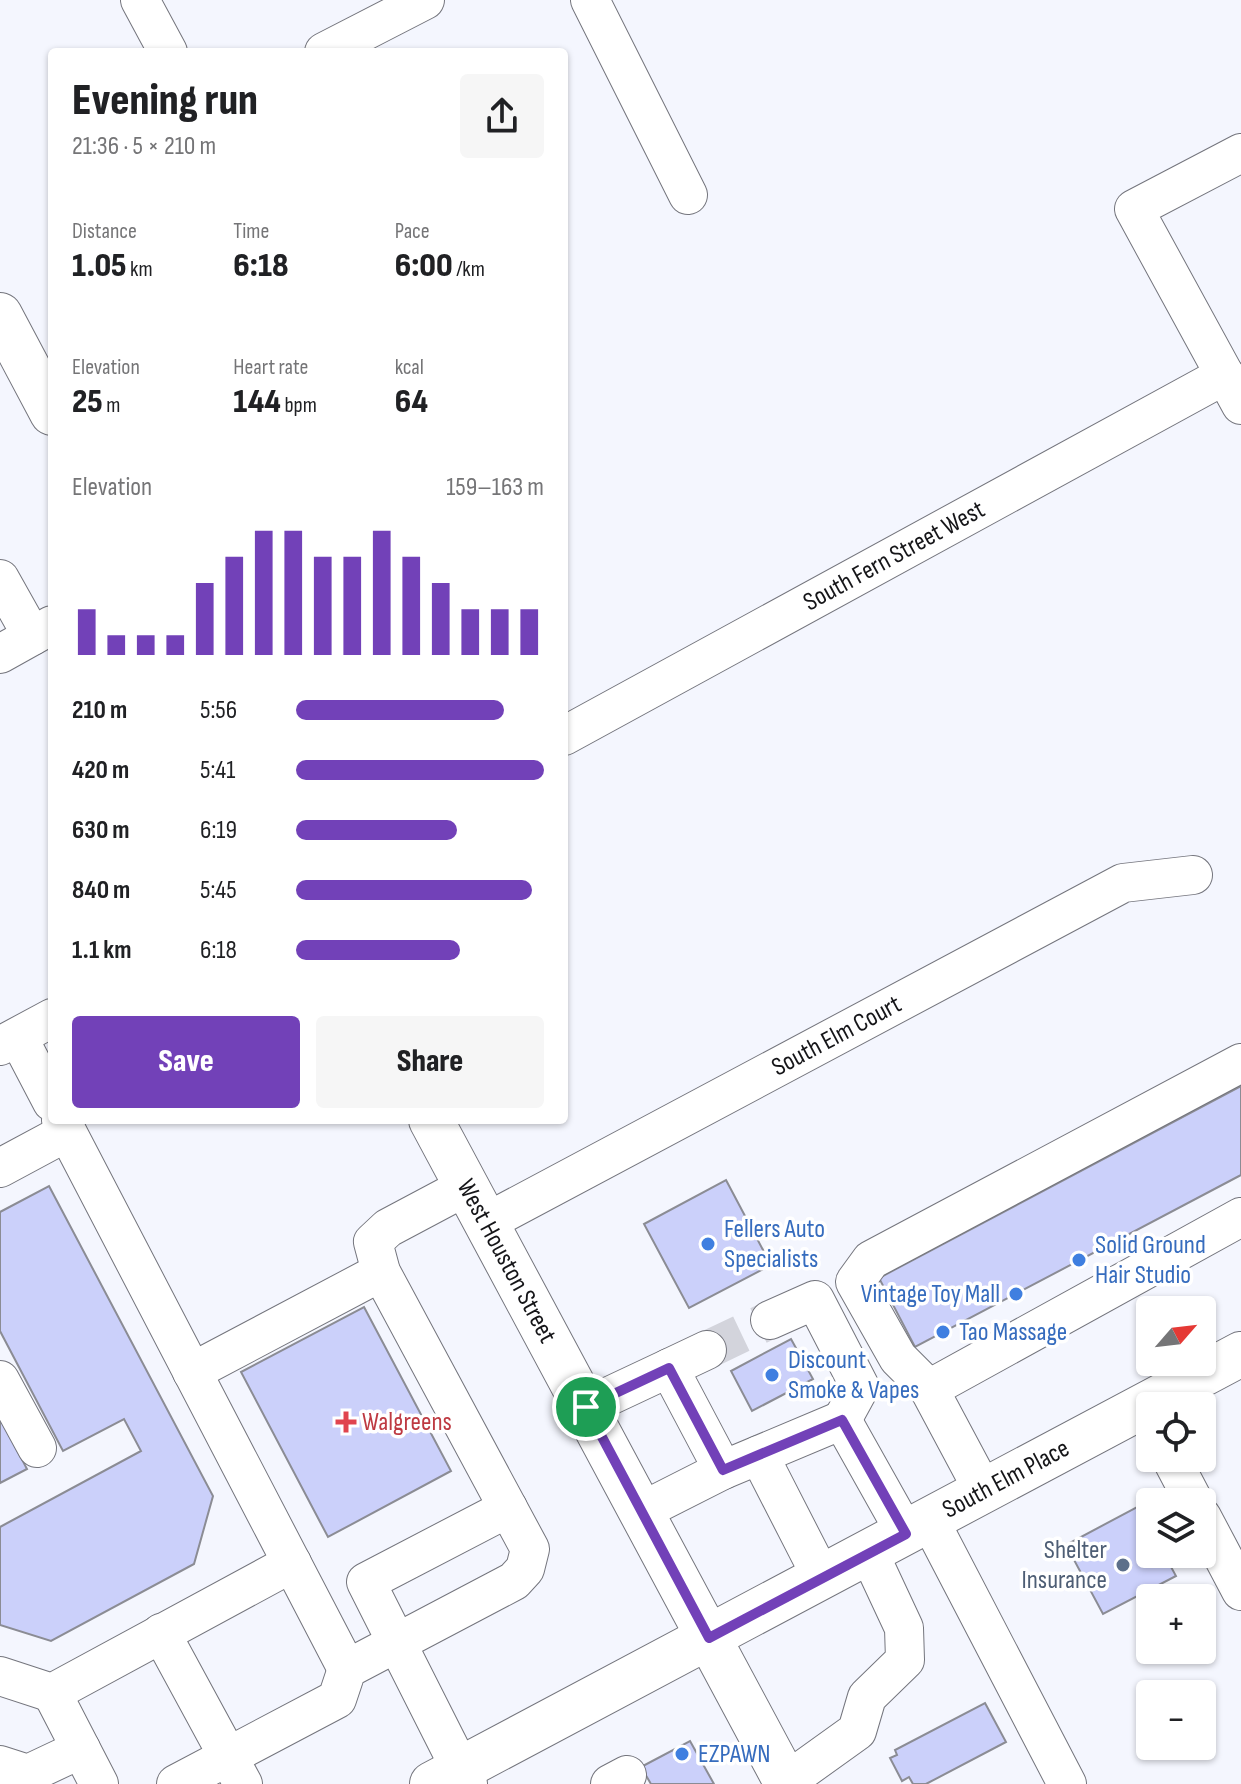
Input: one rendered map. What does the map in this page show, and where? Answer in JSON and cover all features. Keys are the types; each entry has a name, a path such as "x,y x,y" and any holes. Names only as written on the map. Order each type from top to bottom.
{"main road":[{"path":"0,315 48,405"},
{"name":"West Houston Street","path":"433,1124 786,1783"},
{"name":"South Elm Place","path":"1179,1392 1241,1354"},
{"name":"South Elm Place","path":"453,1779 984,1492 1136,1417"}],"street":[{"path":"140,0 166,48"},
{"path":"332,48 425,0"},
{"path":"590,0 688,195"},
{"path":"1233,390 1134,209 1241,153"},
{"name":"South Fern Street West","path":"568,734 1233,390"},
{"path":"0,579 28,638"},
{"name":"South Elm Court","path":"381,1272 373,1242 388,1228 477,1204 1123,883 1193,875"},
{"path":"48,1020 9,1041 48,1100"},
{"path":"984,1492 929,1389 898,1358 855,1282 871,1260 1241,1063"},
{"path":"0,1168 53,1124"},
{"path":"63,1124 347,1669"},
{"path":"929,1389 1241,1217"},
{"path":"176,1784 235,1770 337,1699 347,1669 514,1581 525,1569 530,1549 381,1272 192,1372"},
{"path":"642,1511 723,1470 842,1420 860,1387 815,1300 770,1320"},
{"path":"586,1407 707,1350"},
{"path":"669,1368 723,1470"},
{"path":"0,1380 37,1448"},
{"path":"842,1420 902,1536 1067,1784"},
{"path":"759,1455 822,1578"},
{"path":"453,1779 398,1643 366,1582 508,1508"},
{"path":"1218,1524 1241,1591"},
{"path":"786,1783 857,1731 867,1697 905,1660 902,1536"},
{"path":"52,1693 292,1563"},
{"path":"161,1633 235,1770"},
{"path":"0,1676 52,1693 99,1784"},
{"path":"0,1765 28,1774 81,1749"}],"building":[{"path":"1241,1086 1241,1175 915,1347 879,1278"},
{"name":"Fellers Auto Specialists","path":"726,1180 771,1265 689,1308 644,1224"},
{"path":"49,1186 213,1496 194,1564 51,1641 0,1625 0,1527 141,1451 124,1419 63,1451 0,1331 0,1212"},
{"name":"Walgreens","path":"364,1307 451,1471 328,1537 241,1372"},
{"name":"Discount Smoke & Vapes","path":"791,1339 813,1379 752,1411 731,1371"},
{"path":"0,1417 27,1469 0,1483"},
{"name":"Shelter Insurance","path":"1136,1508 1136,1568 1172,1568 1176,1576 1161,1584 1136,1584 1136,1597 1103,1614 1066,1545"},
{"path":"985,1703 1006,1742 926,1784 913,1784 909,1777 902,1781 890,1758 897,1755 895,1750"},
{"name":"EZPAWN","path":"690,1741 714,1784 651,1784 641,1767"}],"tunnel":[{"path":"707,1350 770,1320"}],"place":[{"name":"Fellers Auto Specialists","path":"708,1244"},
{"name":"Solid Ground Hair Studio","path":"1079,1260"},
{"name":"Vintage Toy Mall","path":"1016,1294"},
{"name":"Tao Massage","path":"943,1332"},
{"name":"Discount Smoke & Vapes","path":"772,1375"},
{"name":"Walgreens","path":"346,1422"},
{"name":"Shelter Insurance","path":"1123,1565"},
{"name":"EZPAWN","path":"682,1754"}],"route":[{"path":"669,1368 723,1470 842,1420 906,1534 709,1638 586,1407 669,1368"}]}
